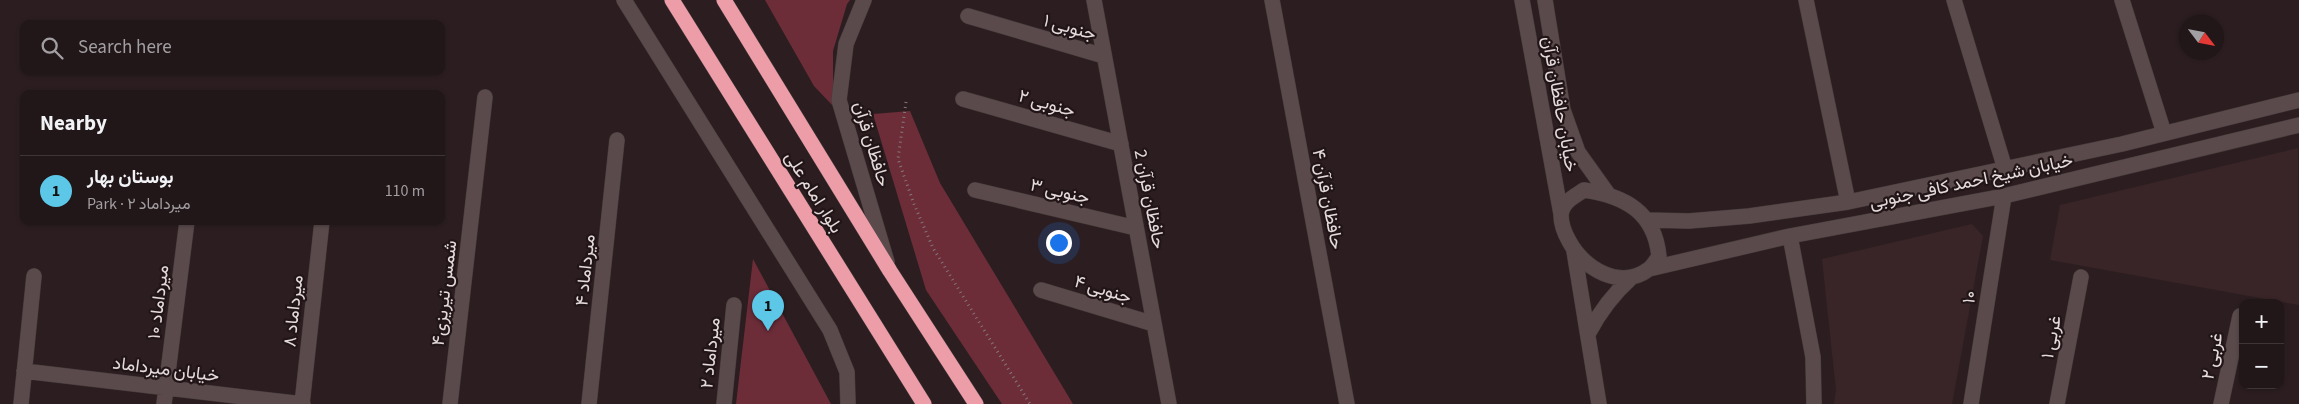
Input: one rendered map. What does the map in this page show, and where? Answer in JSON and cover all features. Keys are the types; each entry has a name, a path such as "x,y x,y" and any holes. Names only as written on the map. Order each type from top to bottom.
{"highway":[{"name":"بلوار امام علی","path":"672,0 924,404"},
{"name":"بلوار امام علی","path":"724,0 890,271 976,404"}],"street":[{"path":"624,0 830,330 847,372 848,404"},
{"name":"حافظان قرآن","path":"864,0 846,44 839,100 890,271"},
{"name":"حافظان قرآن 2","path":"1094,0 1169,404"},
{"name":"حافظان قرآن ۴","path":"1272,0 1347,404"},
{"name":"خیابان حافظان قرآن","path":"1522,0 1561,214"},
{"name":"خیابان حافظان قرآن","path":"1545,0 1563,110 1578,152 1608,194"},
{"path":"1806,0 1848,202"},
{"path":"1954,0 2006,169"},
{"path":"2122,0 2164,133"},
{"name":"جنوبی ۱","path":"968,16 1104,56"},
{"name":"شمس تیریزی۴","path":"450,404 485,96"},
{"name":"جنوبی ۲","path":"963,99 1120,144"},
{"name":"خیابان شیخ احمد کافی جنوبی","path":"1647,220 1689,221 1749,216 1848,202 2122,144 2299,100"},
{"name":"خیابان شیخ احمد کافی جنوبی","path":"1650,269 1790,236 2004,196 2295,128"},
{"name":"میرداماد ۴","path":"589,404 617,140"},
{"name":"جنوبی ۳","path":"975,190 1136,228"},
{"path":"1584,190 1608,194 1626,201 1647,220 1658,242 1659,257 1650,269 1632,276 1606,276 1587,265 1574,251 1565,234 1561,214 1570,198 1584,190"},
{"name":"۱۰","path":"1971,404 2004,196"},
{"name":"میرداماد ۱۰","path":"164,404 186,225"},
{"name":"میرداماد ۸","path":"302,404 322,225"},
{"path":"1790,236 1813,356 1814,404"},
{"path":"1574,251 1599,404"},
{"path":"21,404 34,276"},
{"path":"1588,334 1606,303 1632,276"},
{"name":"۱ غربی","path":"2057,404 2081,277"},
{"name":"جنوبی ۴","path":"1041,290 1154,324"},
{"name":"میرداماد ۲","path":"724,404 734,305"},
{"name":"۲ غربی","path":"2221,404 2239,321"},
{"name":"خیابان میرداماد","path":"24,371 302,404"}],"path":[{"path":"906,102 898,159 918,213 933,248 1030,404"}],"shaded area":[{"path":"765,0 850,0 847,4 833,51 833,106 814,86"},
{"path":"910,111 940,183 1073,404 1002,404 926,290 873,114"},
{"path":"2298,148 2299,305 2284,302 2284,299 2266,299 2050,260 2060,205"},
{"path":"1972,224 1983,236 1952,404 1834,404 1836,390 1822,259"},
{"path":"753,259 831,404 736,404"}],"place":[{"name":"بوستان بهار","path":"768,331"}]}
